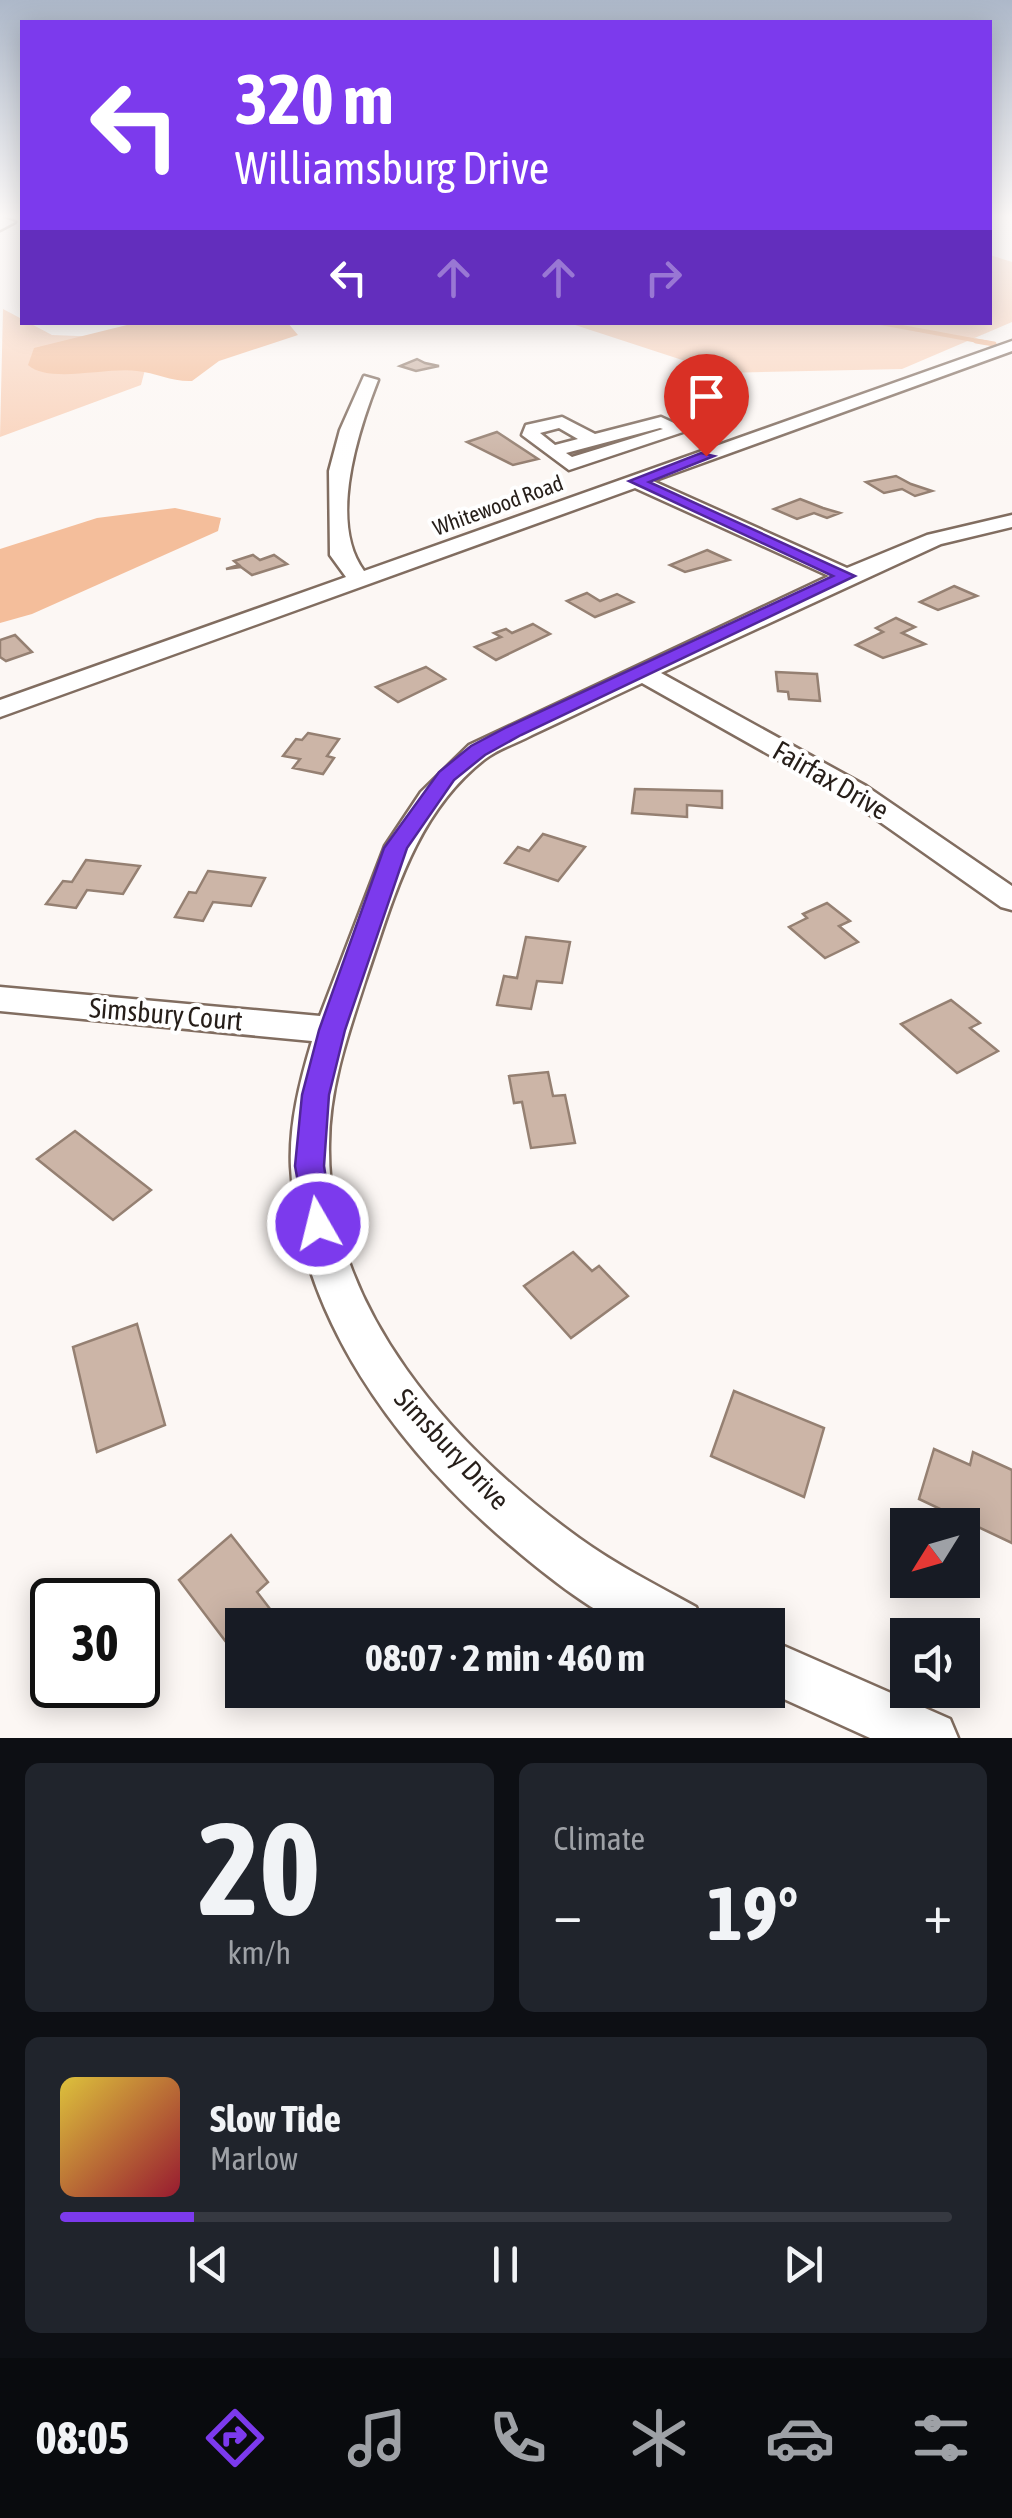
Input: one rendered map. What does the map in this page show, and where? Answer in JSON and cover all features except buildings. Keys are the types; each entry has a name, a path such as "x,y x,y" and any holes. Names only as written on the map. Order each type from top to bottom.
{"street":[{"name":"Whitewood Road","path":"0,708 1012,346"},
{"path":"360,581 341,555 339,471 349,430 370,380"},
{"path":"593,440 562,422 532,428 530,435 569,464 846,576"},
{"path":"552,451 661,422 680,430 569,464"},
{"name":"Simsbury Drive","path":"650,1608 550,1548 466,1472 394,1390 347,1312 318,1224 310,1166 316,1095 332,1030 396,848 446,776 478,751 846,576 934,539 1012,520"},
{"name":"Fairfax Drive","path":"642,672 856,792 1012,900"},
{"name":"Simsbury Court","path":"0,998 332,1030"},
{"path":"785,1673 930,1738"}],"shaded area":[{"path":"992,298 1012,298 1012,322 902,369 722,373 575,325 992,325"},
{"path":"3,309 20,318 20,325 33,325 52,335 153,339 141,385 0,437"},
{"path":"127,325 290,325 298,335 219,361 192,381 125,370 64,374 37,371 28,365 34,348"},
{"path":"175,508 221,518 218,531 32,614 0,623 0,549 97,518"}],"waterway":[{"path":"891,325 989,343"},
{"path":"976,341 994,344"}],"route":[{"path":"318,1224 310,1166 316,1095 332,1030 396,848 446,776 478,751 514,731 846,576 636,481 706,456"}]}
